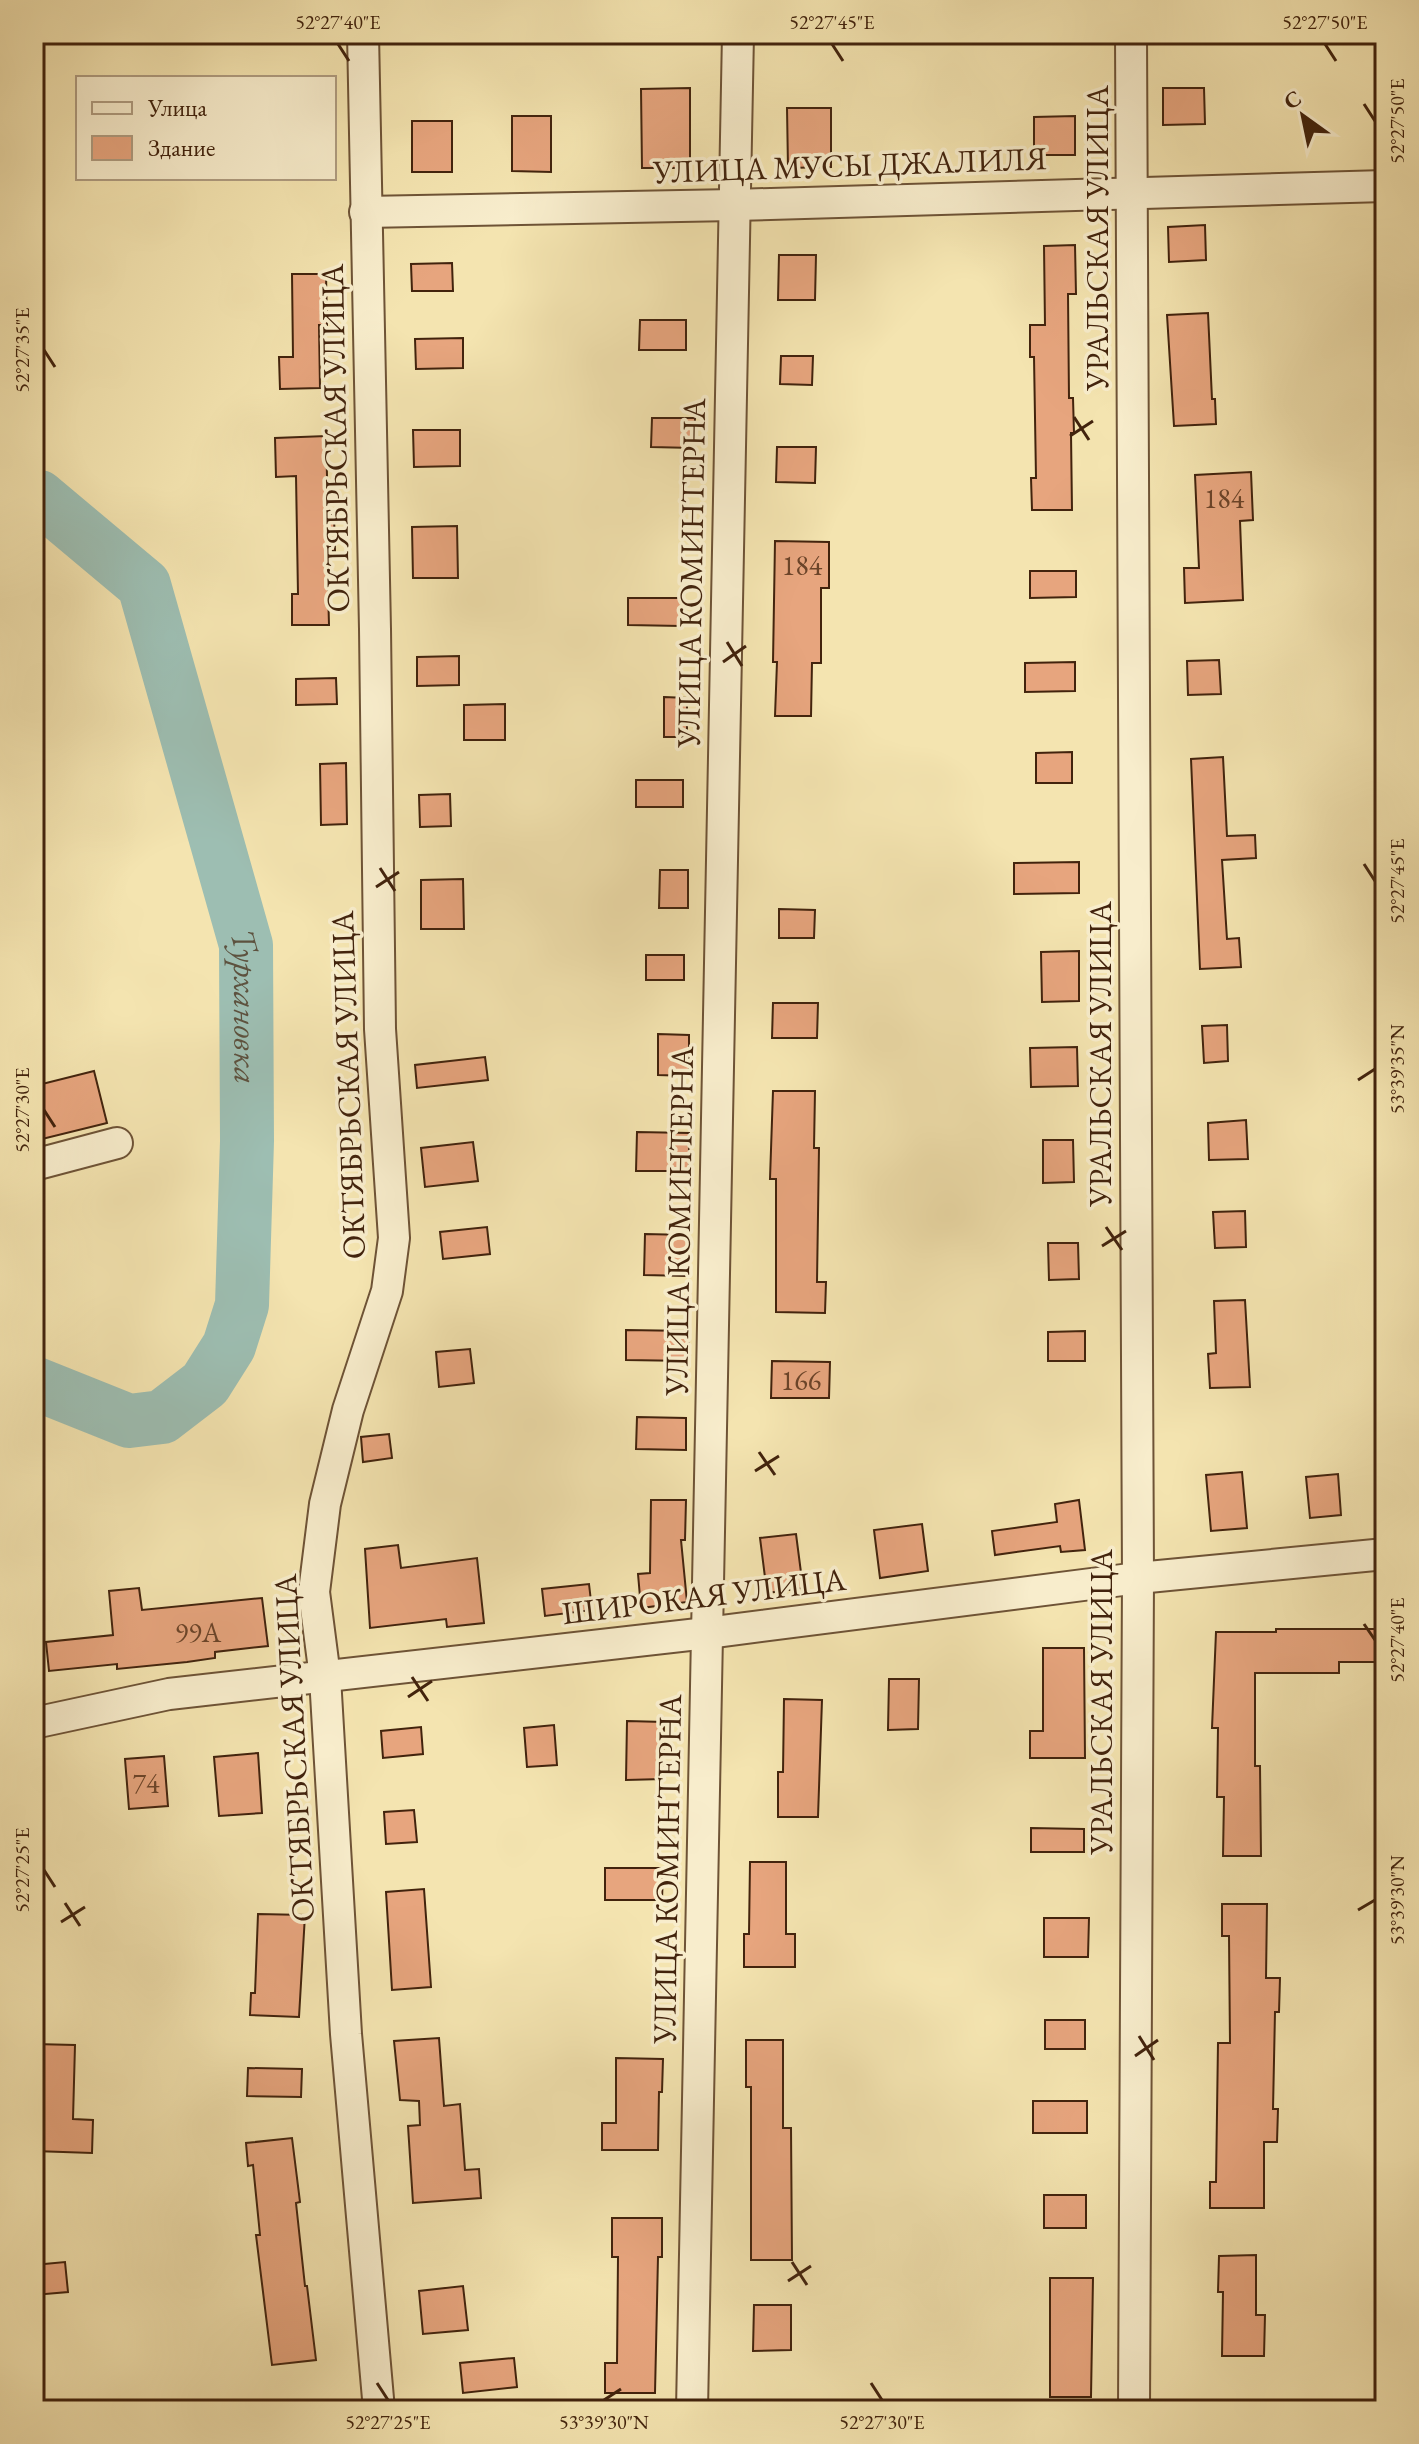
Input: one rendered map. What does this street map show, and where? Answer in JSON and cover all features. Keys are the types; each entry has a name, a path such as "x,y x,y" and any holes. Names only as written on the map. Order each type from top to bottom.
{"street":[{"name":"ОКТЯБРЬСКАЯ УЛИЦА","path":"363,34 380,1029 394,1238 387,1291 348,1410 325,1504 314,1592 325,1677 346,2034 379,2410"},
{"name":"УЛИЦА КОМИНТЕРНА","path":"692,2410 738,34"},
{"name":"УРАЛЬСКАЯ УЛИЦА","path":"1131,34 1138,1578 1134,2410"},
{"name":"УЛИЦА МУСЫ ДЖАЛИЛЯ","path":"365,212 734,205 1385,186"},
{"path":"34,1165 117,1143"},
{"name":"ШИРОКАЯ УЛИЦА","path":"34,1723 169,1694 707,1633 1138,1578 1385,1554"}],"building":[{"path":"690,88 690,168 642,168 641,89"},
{"path":"1163,88 1204,88 1205,124 1163,125"},
{"path":"787,108 831,108 831,167 788,168"},
{"path":"512,116 551,116 551,172 512,171"},
{"path":"1075,116 1075,155 1034,155 1034,117"},
{"path":"412,121 452,121 452,172 412,172"},
{"path":"1205,225 1206,260 1169,262 1168,227"},
{"path":"1075,245 1076,294 1068,294 1069,398 1073,398 1074,433 1071,433 1072,510 1032,510 1031,478 1036,478 1034,357 1030,357 1030,325 1045,325 1044,246"},
{"path":"779,255 816,255 815,300 778,300"},
{"path":"452,263 453,291 412,291 411,264"},
{"path":"292,274 326,274 327,325 319,325 320,388 280,389 279,357 293,357"},
{"path":"1208,313 1216,424 1174,426 1167,315"},
{"path":"640,320 686,320 686,350 639,350"},
{"path":"463,338 463,368 416,369 415,339"},
{"path":"781,356 813,356 812,385 780,384"},
{"path":"652,418 695,418 694,448 651,447"},
{"path":"413,430 460,430 460,466 414,467"},
{"path":"326,436 328,515 334,515 335,551 327,551 329,625 292,625 292,594 298,594 296,476 276,477 275,438"},
{"path":"777,447 816,447 815,483 776,482"},
{"path":"1251,472 1253,520 1240,521 1243,600 1185,603 1184,568 1199,568 1195,475"},
{"path":"457,526 458,578 413,578 412,527"},
{"path":"775,541 829,542 829,588 821,588 821,663 812,663 811,716 775,716"},
{"path":"1030,571 1076,571 1076,597 1030,598"},
{"path":"628,598 681,598 681,626 628,625"},
{"path":"459,656 459,685 417,686 417,657"},
{"path":"1219,660 1221,694 1188,695 1187,661"},
{"path":"1075,662 1075,691 1025,692 1025,663"},
{"path":"336,678 337,704 296,705 296,679"},
{"path":"664,697 687,698 687,737 664,737"},
{"path":"505,704 505,740 464,740 464,705"},
{"path":"1072,752 1072,783 1036,783 1036,753"},
{"path":"1223,757 1227,836 1255,835 1256,858 1222,860 1227,939 1239,938 1241,967 1200,969 1191,759"},
{"path":"346,763 347,824 321,825 320,764"},
{"path":"636,780 683,780 683,807 636,807"},
{"path":"450,794 451,826 420,827 419,795"},
{"path":"1079,862 1079,893 1014,894 1014,863"},
{"path":"660,870 688,870 688,908 659,908"},
{"path":"463,879 464,929 421,929 421,880"},
{"path":"779,909 815,910 814,938 779,938"},
{"path":"1079,951 1079,1001 1042,1002 1041,952"},
{"path":"646,955 684,955 684,980 646,980"},
{"path":"773,1003 818,1003 817,1038 772,1038"},
{"path":"1227,1025 1228,1061 1204,1063 1202,1026"},
{"path":"658,1034 689,1035 689,1076 658,1075"},
{"path":"1077,1047 1078,1086 1031,1087 1030,1048"},
{"path":"485,1057 488,1080 417,1088 415,1065"},
{"path":"94,1071 107,1123 34,1141 34,1086"},
{"path":"773,1091 815,1091 814,1148 819,1148 817,1282 826,1282 825,1313 776,1312 776,1179 770,1179"},
{"path":"1246,1120 1248,1159 1209,1160 1208,1123"},
{"path":"637,1132 689,1133 689,1171 636,1171"},
{"path":"1043,1140 1073,1140 1074,1182 1043,1183"},
{"path":"473,1142 478,1181 425,1187 421,1148"},
{"path":"1245,1211 1246,1247 1215,1248 1213,1212"},
{"path":"487,1227 490,1254 443,1259 440,1232"},
{"path":"645,1234 687,1235 687,1276 644,1275"},
{"path":"1048,1243 1078,1243 1079,1279 1049,1280"},
{"path":"1245,1300 1250,1387 1210,1388 1208,1354 1216,1353 1214,1301"},
{"path":"626,1330 689,1331 689,1361 626,1360"},
{"path":"1085,1331 1085,1361 1048,1361 1048,1332"},
{"path":"470,1349 474,1383 439,1387 436,1352"},
{"path":"772,1361 830,1362 829,1398 771,1398"},
{"path":"637,1417 686,1418 686,1450 636,1449"},
{"path":"389,1434 392,1458 363,1462 361,1437"},
{"path":"1242,1472 1247,1528 1211,1531 1206,1475"},
{"path":"1338,1474 1341,1515 1310,1518 1306,1477"},
{"path":"651,1500 686,1500 685,1540 681,1540 687,1602 641,1608 638,1574 650,1573"},
{"path":"1079,1500 1085,1550 1061,1552 1060,1546 995,1555 992,1531 1057,1522 1055,1504"},
{"path":"922,1524 928,1571 880,1578 874,1530"},
{"path":"796,1534 803,1588 767,1593 760,1538"},
{"path":"398,1545 401,1568 477,1558 484,1623 447,1627 446,1619 370,1628 365,1549"},
{"path":"589,1584 592,1610 545,1616 542,1589"},
{"path":"139,1588 142,1610 262,1598 268,1646 215,1652 215,1658 187,1662 117,1669 117,1664 49,1671 46,1642 113,1635 109,1591"},
{"path":"1276,1629 1385,1629 1385,1662 1339,1662 1339,1673 1255,1673 1255,1766 1260,1766 1261,1856 1223,1856 1224,1797 1217,1797 1218,1728 1212,1728 1216,1632 1276,1632"},
{"path":"1043,1648 1084,1648 1085,1758 1030,1758 1030,1731 1043,1731"},
{"path":"889,1679 919,1679 918,1729 888,1730"},
{"path":"784,1699 822,1700 818,1817 778,1817 778,1772 783,1772"},
{"path":"627,1721 664,1722 663,1779 626,1780"},
{"path":"554,1725 557,1765 527,1767 524,1728"},
{"path":"421,1727 423,1754 383,1758 381,1731"},
{"path":"258,1753 262,1813 219,1816 214,1757"},
{"path":"164,1756 168,1806 129,1809 125,1759"},
{"path":"414,1810 417,1842 386,1844 384,1812"},
{"path":"1031,1828 1084,1829 1084,1852 1031,1852"},
{"path":"750,1862 786,1862 786,1934 795,1934 795,1967 744,1967 744,1934 749,1934"},
{"path":"605,1868 663,1868 662,1900 605,1900"},
{"path":"424,1889 431,1987 392,1990 386,1892"},
{"path":"1222,1904 1267,1904 1266,1978 1280,1978 1279,2012 1275,2012 1273,2109 1278,2109 1277,2142 1264,2142 1264,2208 1210,2208 1210,2182 1216,2182 1218,2043 1230,2043 1229,1936 1222,1936"},
{"path":"258,1914 305,1915 299,2017 250,2015 251,1993 255,1993"},
{"path":"1044,1918 1089,1918 1088,1957 1044,1957"},
{"path":"1045,2020 1085,2020 1085,2049 1045,2049"},
{"path":"439,2038 444,2106 460,2104 465,2170 479,2169 481,2198 413,2203 408,2126 420,2125 419,2101 400,2100 394,2041"},
{"path":"746,2040 783,2040 783,2128 791,2128 792,2260 751,2260 751,2087 746,2087"},
{"path":"34,2044 75,2045 73,2119 93,2120 92,2153 34,2151"},
{"path":"616,2058 663,2059 658,2150 602,2150 602,2123 616,2123"},
{"path":"248,2068 302,2069 301,2097 247,2096"},
{"path":"1033,2101 1087,2101 1087,2133 1033,2133"},
{"path":"292,2138 300,2202 296,2203 316,2360 272,2365 256,2235 260,2235 253,2165 248,2166 246,2143"},
{"path":"1044,2195 1086,2195 1086,2228 1044,2228"},
{"path":"612,2218 662,2218 662,2257 658,2257 655,2393 605,2393 605,2363 617,2363 618,2257 612,2257"},
{"path":"1256,2255 1256,2315 1265,2315 1264,2356 1222,2356 1223,2292 1218,2292 1219,2256"},
{"path":"65,2262 68,2292 34,2295 34,2265"},
{"path":"1050,2278 1093,2278 1091,2397 1050,2397"},
{"path":"463,2286 468,2330 423,2334 419,2291"},
{"path":"754,2305 791,2305 791,2350 753,2351"},
{"path":"514,2358 517,2387 463,2393 460,2363"}],"waterway":[{"name":"Турхановка","path":"34,496 144,585 246,945 247,1141 242,1305 229,1346 205,1384 162,1417 129,1421 34,1383"}]}
